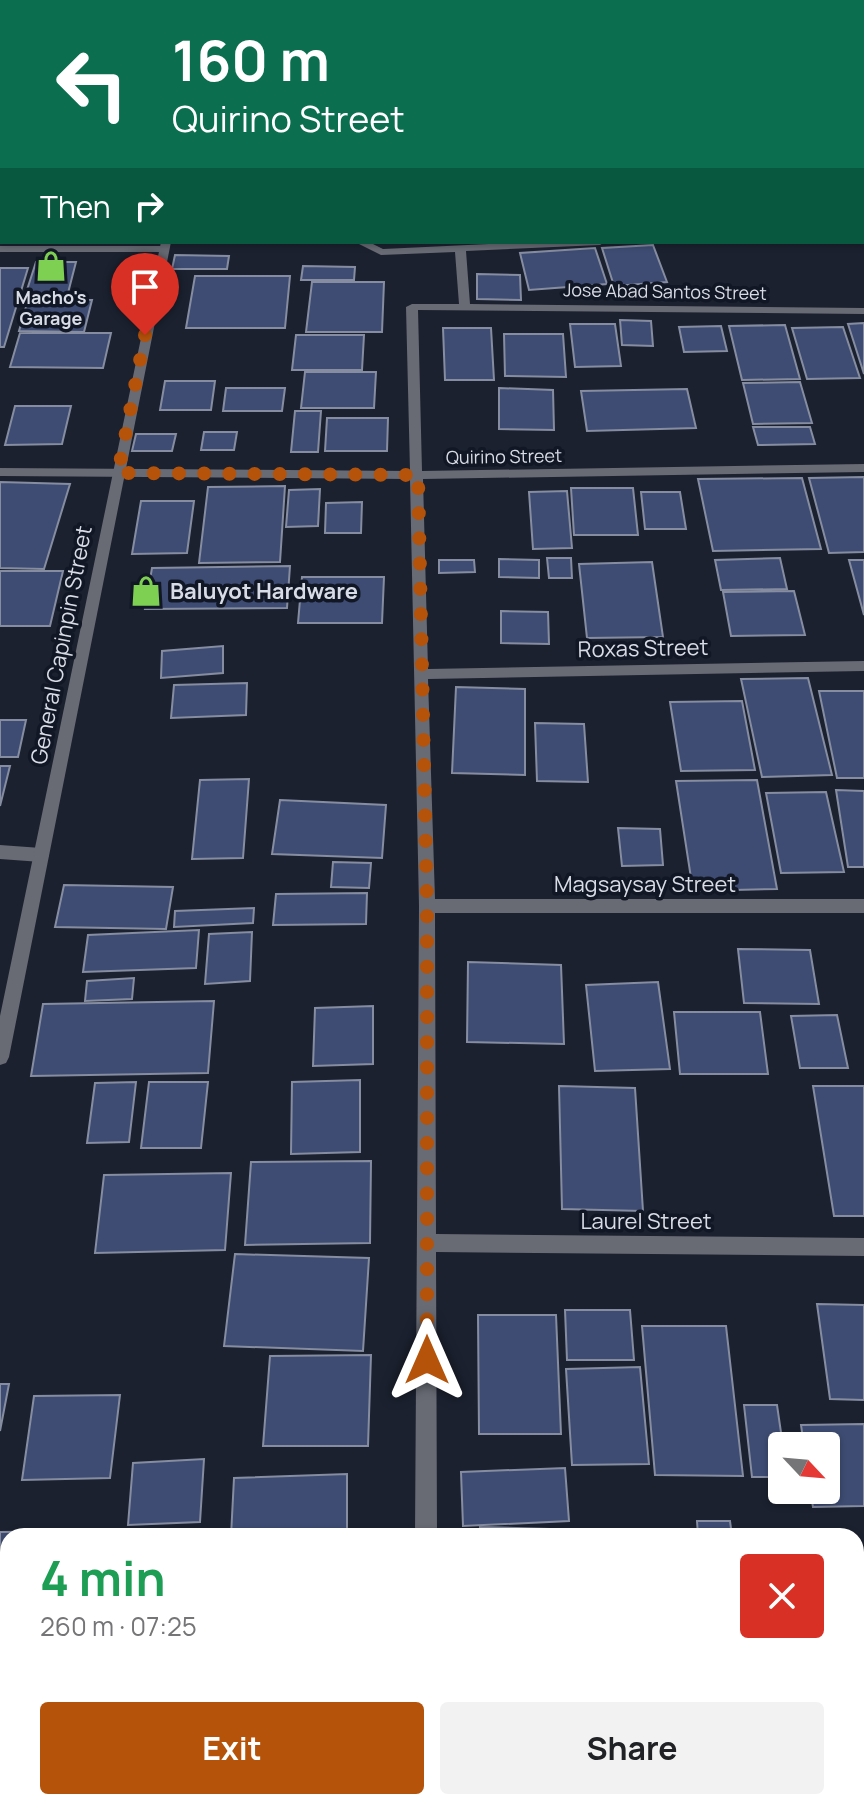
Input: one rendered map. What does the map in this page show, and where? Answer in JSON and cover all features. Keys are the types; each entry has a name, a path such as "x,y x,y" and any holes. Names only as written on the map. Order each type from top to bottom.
{"street":[{"path":"364,244 381,252 560,244"},
{"path":"0,249 164,246"},
{"name":"General Capinpin Street","path":"0,1057 164,246"},
{"path":"460,249 465,306"},
{"name":"Jose Abad Santos Street","path":"418,475 412,307 864,311"},
{"name":"Quirino Street","path":"0,472 418,475 864,468"},
{"path":"418,475 427,906 426,1528"},
{"name":"Roxas Street","path":"422,674 864,666"},
{"path":"0,852 41,855"},
{"name":"Magsaysay Street","path":"427,906 864,906"},
{"name":"Laurel Street","path":"428,1243 864,1247"}],"building":[{"path":"653,245 667,282 614,286 602,248"},
{"path":"595,248 607,284 529,290 520,253"},
{"path":"175,255 229,256 227,269 172,269"},
{"path":"36,262 76,262 68,293 26,293"},
{"path":"303,266 355,267 354,280 301,280"},
{"path":"0,268 28,268 4,347 0,347"},
{"path":"477,274 520,275 521,300 477,299"},
{"path":"195,276 290,276 285,328 186,328"},
{"path":"312,282 384,282 382,332 306,332"},
{"path":"28,300 92,300 84,332 19,331"},
{"path":"620,320 651,321 653,346 622,345"},
{"path":"864,323 864,374 848,324"},
{"path":"570,324 615,324 621,366 575,367"},
{"path":"785,325 800,379 742,380 729,326"},
{"path":"721,326 727,351 684,352 679,327"},
{"path":"843,327 860,378 807,379 792,328"},
{"path":"443,328 491,328 494,380 445,380"},
{"path":"20,333 111,333 103,368 10,367"},
{"path":"504,334 563,334 566,377 505,376"},
{"path":"296,335 364,335 362,370 292,370"},
{"path":"305,372 376,372 374,408 301,408"},
{"path":"165,381 215,381 211,410 160,410"},
{"path":"800,382 812,423 753,424 743,383"},
{"path":"226,388 285,388 282,411 223,411"},
{"path":"499,388 553,390 554,430 499,429"},
{"path":"687,389 696,428 587,431 581,391"},
{"path":"15,406 71,406 62,444 5,445"},
{"path":"295,411 321,411 318,452 291,452"},
{"path":"327,418 388,418 387,451 325,451"},
{"path":"753,427 810,427 815,444 758,445"},
{"path":"204,432 237,432 234,450 201,450"},
{"path":"136,434 176,434 172,451 132,451"},
{"path":"864,477 864,552 829,553 809,478"},
{"path":"802,478 821,549 713,551 698,479"},
{"path":"0,482 70,484 44,569 0,568"},
{"path":"285,486 280,562 199,563 208,487"},
{"path":"571,488 633,488 638,535 574,535"},
{"path":"320,489 318,526 286,527 289,490"},
{"path":"567,491 572,548 533,549 529,492"},
{"path":"641,492 680,492 686,529 645,529"},
{"path":"141,501 194,501 187,553 132,554"},
{"path":"362,502 361,533 325,533 326,503"},
{"path":"547,558 571,558 572,578 549,578"},
{"path":"780,558 787,589 721,590 715,560"},
{"path":"499,559 539,560 539,578 499,577"},
{"path":"439,560 474,560 475,572 439,573"},
{"path":"849,560 864,560 864,615"},
{"path":"652,562 663,637 587,638 579,564"},
{"path":"290,566 287,608 145,609 152,568"},
{"path":"0,571 63,571 50,626 0,626"},
{"path":"302,577 384,577 382,623 298,623"},
{"path":"794,591 805,635 731,636 723,592"},
{"path":"501,611 548,612 549,644 501,643"},
{"path":"223,646 223,673 161,678 162,651"},
{"path":"808,678 832,775 762,777 741,679"},
{"path":"247,683 246,715 171,718 174,685"},
{"path":"456,687 525,689 525,775 452,773"},
{"path":"819,691 864,691 864,778 837,778"},
{"path":"742,701 755,770 681,771 670,702"},
{"path":"0,720 26,720 18,757 0,757"},
{"path":"535,723 584,724 588,782 537,781"},
{"path":"0,766 10,766 0,806"},
{"path":"249,779 243,858 192,859 200,780"},
{"path":"757,780 777,889 693,891 676,781"},
{"path":"836,790 864,791 864,867 848,867"},
{"path":"826,792 844,872 781,873 766,793"},
{"path":"280,800 386,805 382,858 272,854"},
{"path":"618,828 660,829 663,865 622,866"},
{"path":"333,862 371,863 369,888 331,887"},
{"path":"64,885 173,887 166,929 55,927"},
{"path":"367,893 366,924 273,925 276,894"},
{"path":"254,908 253,923 174,927 175,911"},
{"path":"199,930 196,968 83,972 88,935"},
{"path":"252,932 250,981 205,984 209,934"},
{"path":"738,949 810,950 819,1004 744,1003"},
{"path":"468,962 561,965 564,1044 467,1042"},
{"path":"134,978 132,999 85,1001 87,981"},
{"path":"658,982 670,1069 595,1071 586,985"},
{"path":"214,1001 208,1073 31,1076 43,1004"},
{"path":"373,1006 373,1064 313,1066 315,1008"},
{"path":"674,1012 760,1012 768,1074 680,1074"},
{"path":"837,1015 848,1068 800,1068 791,1016"},
{"path":"360,1080 360,1152 291,1154 292,1082"},
{"path":"136,1082 129,1142 87,1143 95,1083"},
{"path":"149,1082 208,1082 201,1148 141,1148"},
{"path":"559,1086 635,1088 643,1211 562,1209"},
{"path":"813,1086 864,1086 864,1216 834,1216"},
{"path":"371,1161 370,1243 245,1245 251,1162"},
{"path":"231,1173 225,1250 95,1253 104,1175"},
{"path":"235,1254 369,1258 363,1351 224,1346"},
{"path":"817,1304 864,1305 864,1400 830,1399"},
{"path":"565,1310 630,1310 634,1360 567,1360"},
{"path":"478,1315 556,1315 561,1434 479,1434"},
{"path":"642,1326 726,1326 743,1476 655,1475"},
{"path":"371,1355 368,1446 263,1446 270,1356"},
{"path":"640,1367 649,1464 572,1465 566,1369"},
{"path":"0,1384 9,1384 0,1431"},
{"path":"120,1395 110,1478 22,1480 34,1396"},
{"path":"744,1405 777,1405 781,1432 768,1432 768,1477 752,1477"},
{"path":"864,1424 864,1506 813,1507 812,1504 840,1504 840,1432 802,1432 801,1425"},
{"path":"204,1459 200,1522 128,1525 133,1463"},
{"path":"565,1468 569,1521 463,1526 461,1472"},
{"path":"347,1474 347,1528 231,1528 234,1478"},
{"path":"697,1521 730,1521 731,1528 697,1528"}],"place":[{"name":"Macho's Garage","path":"51,266"},
{"name":"Baluyot Hardware","path":"146,591"}],"route":[{"path":"145,335 118,473 418,475 427,906 427,1360"}]}
